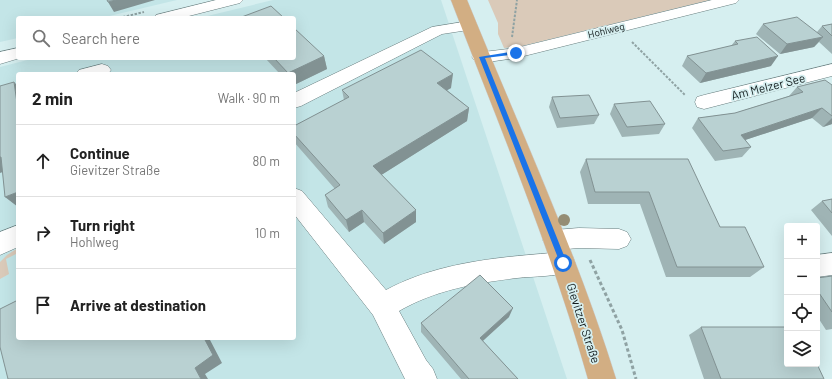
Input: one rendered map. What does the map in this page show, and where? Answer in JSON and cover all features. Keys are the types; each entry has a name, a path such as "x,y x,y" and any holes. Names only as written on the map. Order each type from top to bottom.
{"main road":[{"name":"Gievitzer Straße","path":"459,0 555,240 588,332 602,379"}],"street":[{"path":"170,16 235,0"},
{"name":"Hohlweg","path":"482,57 516,53 731,0"},
{"path":"296,100 438,30 469,26"},
{"path":"0,58 16,54"},
{"path":"90,72 102,67"},
{"name":"Am Melzer See","path":"704,102 832,70"},
{"path":"296,199 382,306 414,376"},
{"path":"0,244 16,236"},
{"path":"555,240 579,238 619,239"},
{"path":"382,306 400,294 432,282 466,274 563,263"},
{"path":"820,266 832,264"}],"path":[{"path":"516,53 511,45 517,0"},
{"path":"618,27 683,94 693,100 704,102"}],"shaded area":[{"path":"0,0 177,0 109,16 16,16 16,38 0,42"},
{"path":"273,0 441,0 567,379 0,379 0,67 27,60 296,60 296,16 207,16"},
{"path":"488,0 710,0 522,46 504,48 498,34 498,23"},
{"path":"16,249 16,254 6,259 9,274 0,279 0,262"}],"building":[{"path":"271,6 282,16 244,16"},
{"path":"797,17 823,37 787,44 763,24"},
{"path":"832,24 832,36 822,26"},
{"path":"296,30 324,56 290,72 287,72 276,60 296,60"},
{"path":"757,37 778,56 706,73 687,56 738,44 735,41"},
{"path":"421,50 453,74 437,83 469,108 373,166 416,210 383,233 362,210 346,220 325,195 340,185 296,136 296,125 349,97 342,90"},
{"path":"825,80 832,85 832,116 822,108 741,135 751,147 723,151 698,118 735,113 803,92 797,87"},
{"path":"14,82 16,96 16,193 5,197 0,157 0,86"},
{"path":"589,95 599,115 560,118 552,97"},
{"path":"650,101 665,124 627,127 614,104"},
{"path":"586,159 688,159 720,227 745,227 764,267 677,267 649,192 595,192"},
{"path":"832,199 832,213 822,201"},
{"path":"480,275 513,308 480,338 518,379 469,379 421,323"},
{"path":"832,276 832,312 820,294 820,278"},
{"path":"16,301 16,340 205,340 213,355 195,368 201,379 8,379 0,347 0,309"},
{"path":"701,327 784,327 784,367 818,367 824,379 721,379"}],"route":[{"path":"516,53 482,57 563,263"}]}
